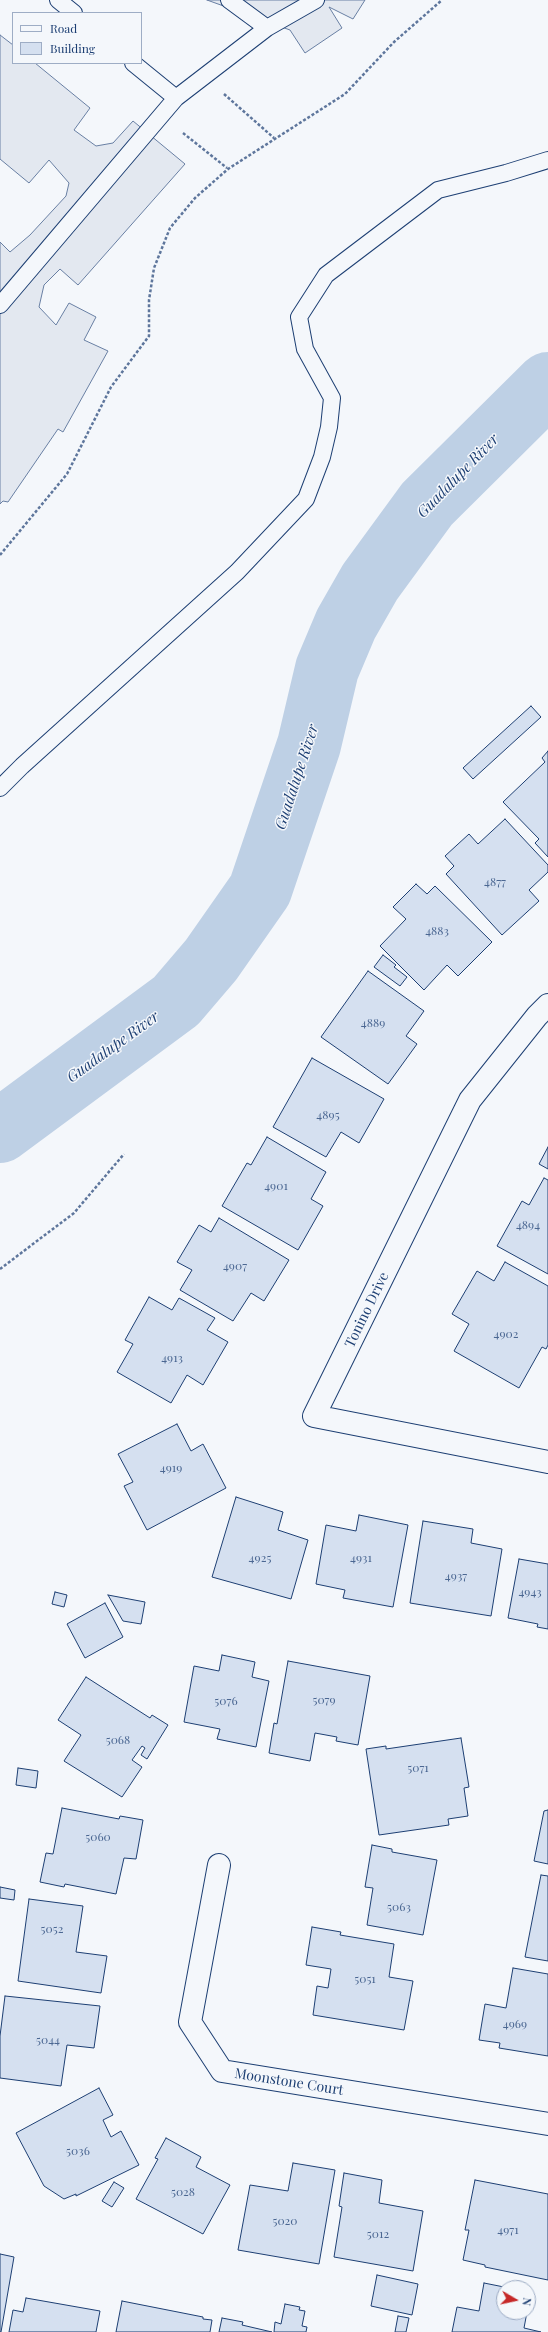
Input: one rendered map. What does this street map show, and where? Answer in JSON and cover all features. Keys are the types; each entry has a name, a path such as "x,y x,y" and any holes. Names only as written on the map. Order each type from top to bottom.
{"street":[{"name":"Tonino Drive","path":"548,1005 537,1016 470,1100 314,1416 548,1462"},
{"name":"Moonstone Court","path":"218,1865 190,2022 222,2071 548,2124"}],"lane":[{"path":"58,0 73,12"},
{"path":"229,0 267,28"},
{"path":"0,305 176,98 267,28 316,0"},
{"path":"134,64 176,98"},
{"path":"0,788 22,766 237,572 306,499 322,458 329,427 332,398 305,349 298,317 326,274 438,190 506,173 548,160"}],"path":[{"path":"0,555 67,474 111,387 149,336 149,300 154,268 170,228 195,198 228,168 345,94 394,42 442,0"},
{"path":"221,91 274,138"},
{"path":"182,133 228,168"},
{"path":"0,1269 74,1213 124,1154"}],"shaded area":[{"path":"207,0 365,0 353,19 329,7 342,28 305,53 290,30"},
{"path":"0,35 12,44 12,64 36,64 90,108 74,130 96,146 113,143 133,121 185,164 78,285 60,269 44,285 39,307 56,325 69,303 96,317 84,340 108,351 63,432 58,429 8,502 3,501 0,504 0,242 10,252 30,235 66,196 69,183 49,160 29,183 0,159"}],"building":[{"path":"531,706 541,717 473,779 463,768"},
{"path":"548,751 548,857 535,843 539,839 503,802 545,762 542,758"},
{"path":"505,819 548,865 548,872 529,890 539,901 502,935 446,874 454,866 445,856 469,834 478,844"},
{"path":"416,884 427,894 435,886 492,942 458,976 447,965 424,990 380,946 406,919 393,907"},
{"path":"383,955 396,965 394,967 407,977 400,986 374,967"},
{"path":"368,971 424,1011 406,1036 417,1044 388,1084 321,1037"},
{"path":"312,1058 384,1099 359,1143 341,1132 326,1157 273,1127"},
{"path":"267,1137 326,1172 311,1199 323,1206 298,1250 222,1206 247,1163 251,1165"},
{"path":"548,1147 548,1169 539,1164"},
{"path":"544,1178 548,1180 548,1274 497,1246 522,1201 529,1205"},
{"path":"219,1218 289,1260 264,1301 251,1293 233,1321 180,1290 192,1270 177,1262 199,1225 211,1232"},
{"path":"505,1262 548,1286 548,1345 546,1349 542,1347 519,1388 454,1351 469,1324 452,1314 477,1271 494,1281"},
{"path":"149,1297 172,1310 179,1298 215,1318 207,1330 228,1342 203,1385 187,1375 171,1403 117,1372 133,1344 125,1340"},
{"path":"177,1424 191,1451 203,1444 226,1488 147,1530 124,1486 133,1482 118,1454"},
{"path":"236,1497 283,1512 278,1530 308,1540 291,1599 212,1577"},
{"path":"359,1515 408,1525 393,1607 343,1598 345,1590 316,1584 326,1525 356,1531"},
{"path":"423,1521 473,1529 471,1543 502,1549 491,1616 410,1603"},
{"path":"519,1559 548,1564 548,1629 537,1627 538,1624 508,1618"},
{"path":"55,1592 67,1595 64,1607 52,1604"},
{"path":"108,1595 145,1602 141,1624 123,1621"},
{"path":"105,1603 123,1637 85,1658 67,1624"},
{"path":"222,1655 255,1662 252,1677 269,1681 256,1747 217,1739 220,1729 184,1722 194,1666 219,1671"},
{"path":"288,1661 370,1676 358,1745 336,1741 337,1737 315,1733 310,1761 269,1753 274,1723 277,1724"},
{"path":"86,1677 150,1718 152,1715 168,1725 147,1759 141,1755 145,1748 142,1746 132,1760 142,1767 122,1797 64,1761 81,1735 58,1720"},
{"path":"461,1738 469,1787 464,1788 468,1816 448,1819 449,1825 379,1835 366,1749 386,1746 386,1749"},
{"path":"18,1768 38,1771 36,1788 16,1785"},
{"path":"62,1808 119,1819 120,1816 143,1820 136,1859 124,1858 116,1894 65,1884 64,1887 40,1882 46,1853 53,1854"},
{"path":"548,1810 548,1864 534,1861 544,1811"},
{"path":"372,1845 392,1849 392,1852 437,1860 423,1935 367,1925 373,1888 365,1887"},
{"path":"541,1875 548,1876 548,1961 525,1957"},
{"path":"0,1887 15,1890 14,1900 0,1898"},
{"path":"29,1899 83,1906 76,1952 107,1956 101,1993 18,1981"},
{"path":"312,1927 341,1932 340,1935 394,1944 389,1977 413,1981 404,2030 313,2015 317,1986 328,1988 331,1969 306,1965"},
{"path":"513,1968 548,1974 548,2056 499,2048 500,2043 479,2040 485,2004 506,2008"},
{"path":"5,1996 100,2006 94,2048 67,2045 61,2086 0,2078 0,2036"},
{"path":"99,2088 113,2115 103,2120 111,2137 121,2131 139,2165 76,2196 76,2194 64,2199 44,2186 16,2133"},
{"path":"166,2138 201,2157 196,2167 230,2185 203,2234 136,2199 158,2159 155,2158"},
{"path":"293,2163 335,2170 319,2264 238,2250 250,2185 288,2191"},
{"path":"344,2173 382,2180 379,2203 423,2211 413,2271 334,2257 342,2207 339,2206"},
{"path":"475,2180 548,2194 548,2280 485,2267 485,2265 463,2260 469,2230 465,2230"},
{"path":"114,2182 124,2188 112,2207 102,2201"},
{"path":"0,2254 14,2257 1,2332 0,2332"},
{"path":"377,2275 418,2284 412,2315 371,2306"},
{"path":"484,2283 496,2285 496,2320 526,2320 524,2328 541,2332 452,2332 457,2307 479,2311"},
{"path":"26,2298 100,2311 96,2332 9,2332 13,2310 23,2312"},
{"path":"122,2301 212,2320 210,2332 116,2332"},
{"path":"285,2304 300,2307 299,2310 305,2311 302,2326 307,2327 306,2332 274,2332 275,2322 281,2324"},
{"path":"398,2316 409,2318 406,2332 395,2332"},
{"path":"222,2318 243,2322 242,2325 272,2332 219,2332"}],"waterway":[{"name":"Guadalupe River","path":"0,1131 176,1001 211,960 260,890 309,745 327,669 346,624 370,582 427,504 548,384"}]}
